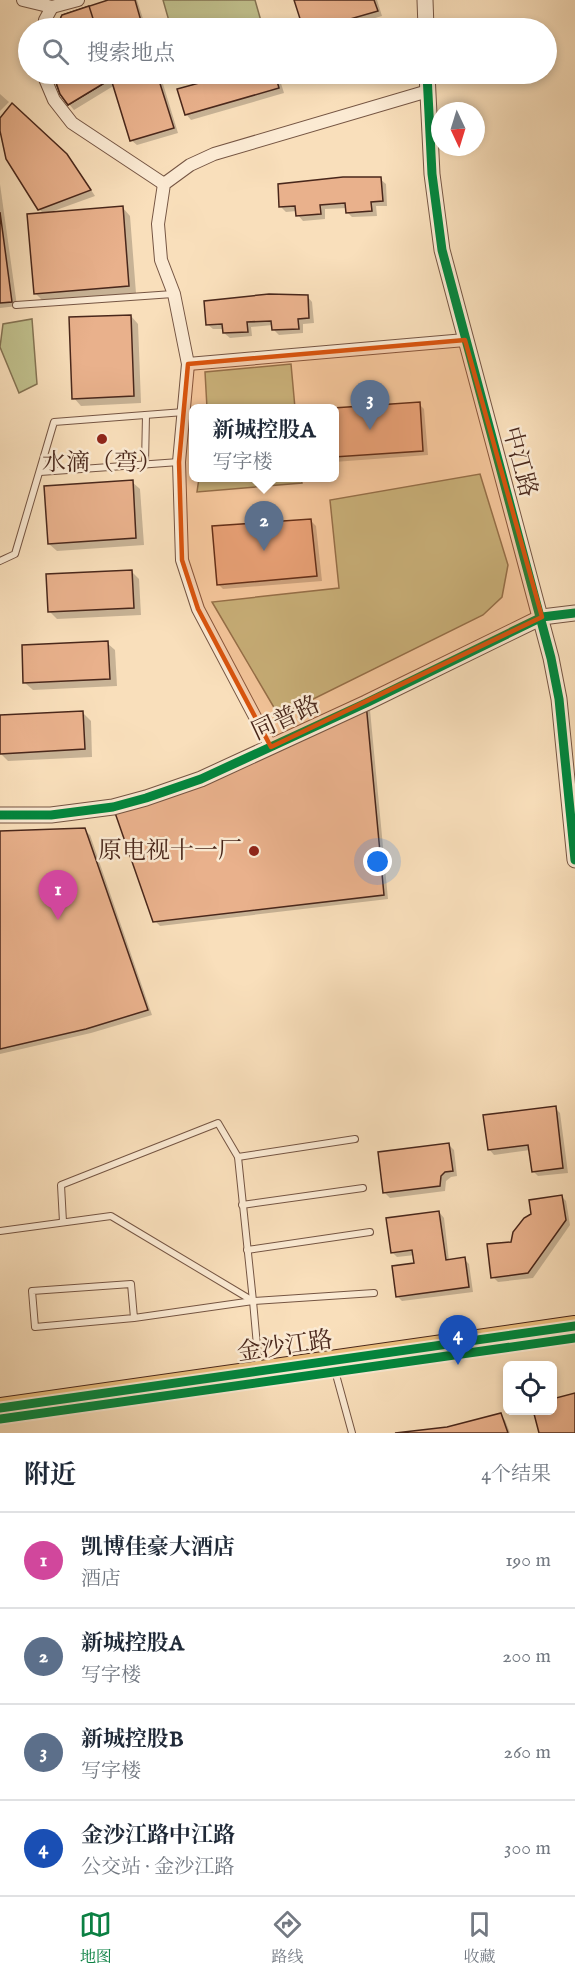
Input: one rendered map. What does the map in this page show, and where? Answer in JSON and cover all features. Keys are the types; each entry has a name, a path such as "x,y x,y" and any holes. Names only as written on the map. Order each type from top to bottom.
{"main road":[{"name":"金沙江路","path":"0,1408 575,1326"},
{"name":"金沙江路","path":"0,1419 575,1338"}],"street":[{"path":"22,0 52,7 78,0"},
{"path":"425,0 426,18"},
{"path":"46,18 52,7"},
{"path":"47,84 54,100 72,123 164,184"},
{"name":"中江路","path":"428,84 432,174 442,249 542,617 559,699 575,860"},
{"path":"271,747 198,609 182,560 179,462 188,364 174,294 161,260 158,224 164,184 190,165 214,154 428,91"},
{"path":"188,364 465,340"},
{"name":"同普路","path":"0,815 51,816 113,807 201,779 542,617 575,613"}],"lane":[{"path":"16,305 174,294"},
{"path":"0,561 15,555 54,422 185,412"},
{"path":"145,465 146,415"},
{"path":"39,471 179,462"},
{"path":"63,1222 61,1185 218,1122 237,1157 260,1371"},
{"path":"237,1157 355,1139"},
{"path":"242,1205 363,1188"},
{"path":"0,1231 111,1215 253,1301"},
{"path":"247,1250 370,1232"},
{"path":"134,1318 131,1284 32,1291 35,1327 134,1318 253,1301 374,1293"},
{"path":"335,1371 352,1433"}],"highlighted area":[{"path":"465,340 542,617 271,747 198,609 182,560 179,462 188,364"}],"green space":[{"path":"163,0 255,0 260,18 168,18"},
{"path":"32,319 37,384 19,393 0,347 3,324"},
{"path":"291,364 295,404 207,404 205,372"},
{"path":"480,474 508,565 502,597 483,615 279,716 212,602 339,588 330,500"},
{"path":"198,482 302,483 197,492"}],"building":[{"path":"108,0 135,0 140,18 61,18 62,15"},
{"path":"294,0 374,0 378,11 354,18 300,18"},
{"path":"89,6 93,18 61,18 62,15"},
{"path":"56,84 103,84 68,105"},
{"path":"56,84 103,84 68,105"},
{"path":"113,84 160,84 174,128 130,141"},
{"path":"195,84 278,84 279,88 185,115 177,89"},
{"path":"12,103 67,154 91,190 38,210 6,159 0,131 0,118"},
{"path":"343,177 381,177 383,201 371,202 372,211 346,213 345,203 320,205 321,214 296,216 295,206 279,207 278,184"},
{"path":"123,206 129,286 34,294 27,214"},
{"path":"0,212 12,302 0,303"},
{"path":"269,294 308,295 309,318 298,319 299,329 272,330 271,321 247,322 248,332 223,333 222,324 206,325 204,301"},
{"path":"131,315 134,396 72,399 69,317"},
{"path":"420,402 423,451 339,457 339,408"},
{"path":"133,480 136,538 48,544 44,486"},
{"path":"311,519 317,576 217,585 212,526"},
{"path":"132,570 134,608 48,612 46,574"},
{"path":"108,641 110,679 23,683 22,645"},
{"name":"原电视十一厂","path":"366,703 384,895 153,922 113,807 201,779"},
{"path":"83,711 85,749 0,754 0,715"},
{"path":"85,828 148,1010 86,1029 0,1049 0,831"},
{"path":"556,1106 563,1168 532,1172 528,1145 488,1150 483,1115"},
{"path":"449,1143 453,1171 445,1172 441,1176 440,1186 383,1193 378,1152"},
{"path":"562,1195 566,1220 528,1273 491,1278 487,1244 511,1242 513,1232 524,1218 531,1214 529,1200"},
{"path":"439,1211 446,1260 465,1257 469,1287 396,1297 392,1266 414,1263 412,1250 391,1253 386,1218"},
{"path":"575,1393 575,1433 539,1433 534,1415 557,1415 557,1398"},
{"path":"501,1413 508,1433 395,1433 447,1427"}],"cycle path":[{"path":"428,84 432,174 442,250 551,658 559,699 575,860"},
{"path":"0,815 51,815 113,807 201,779 366,703 542,617 575,613"},
{"path":"0,1408 575,1326"},
{"path":"0,1419 575,1338"}],"place":[{"name":"新城控股B","path":"370,430"},
{"name":"水滴（弯）","path":"102,439"},
{"name":"新城控股A","path":"264,551"},
{"name":"原电视十一厂","path":"254,851"},
{"name":"凯博佳豪大酒店","path":"58,920"},
{"name":"金沙江路中江路","path":"458,1365"}]}
